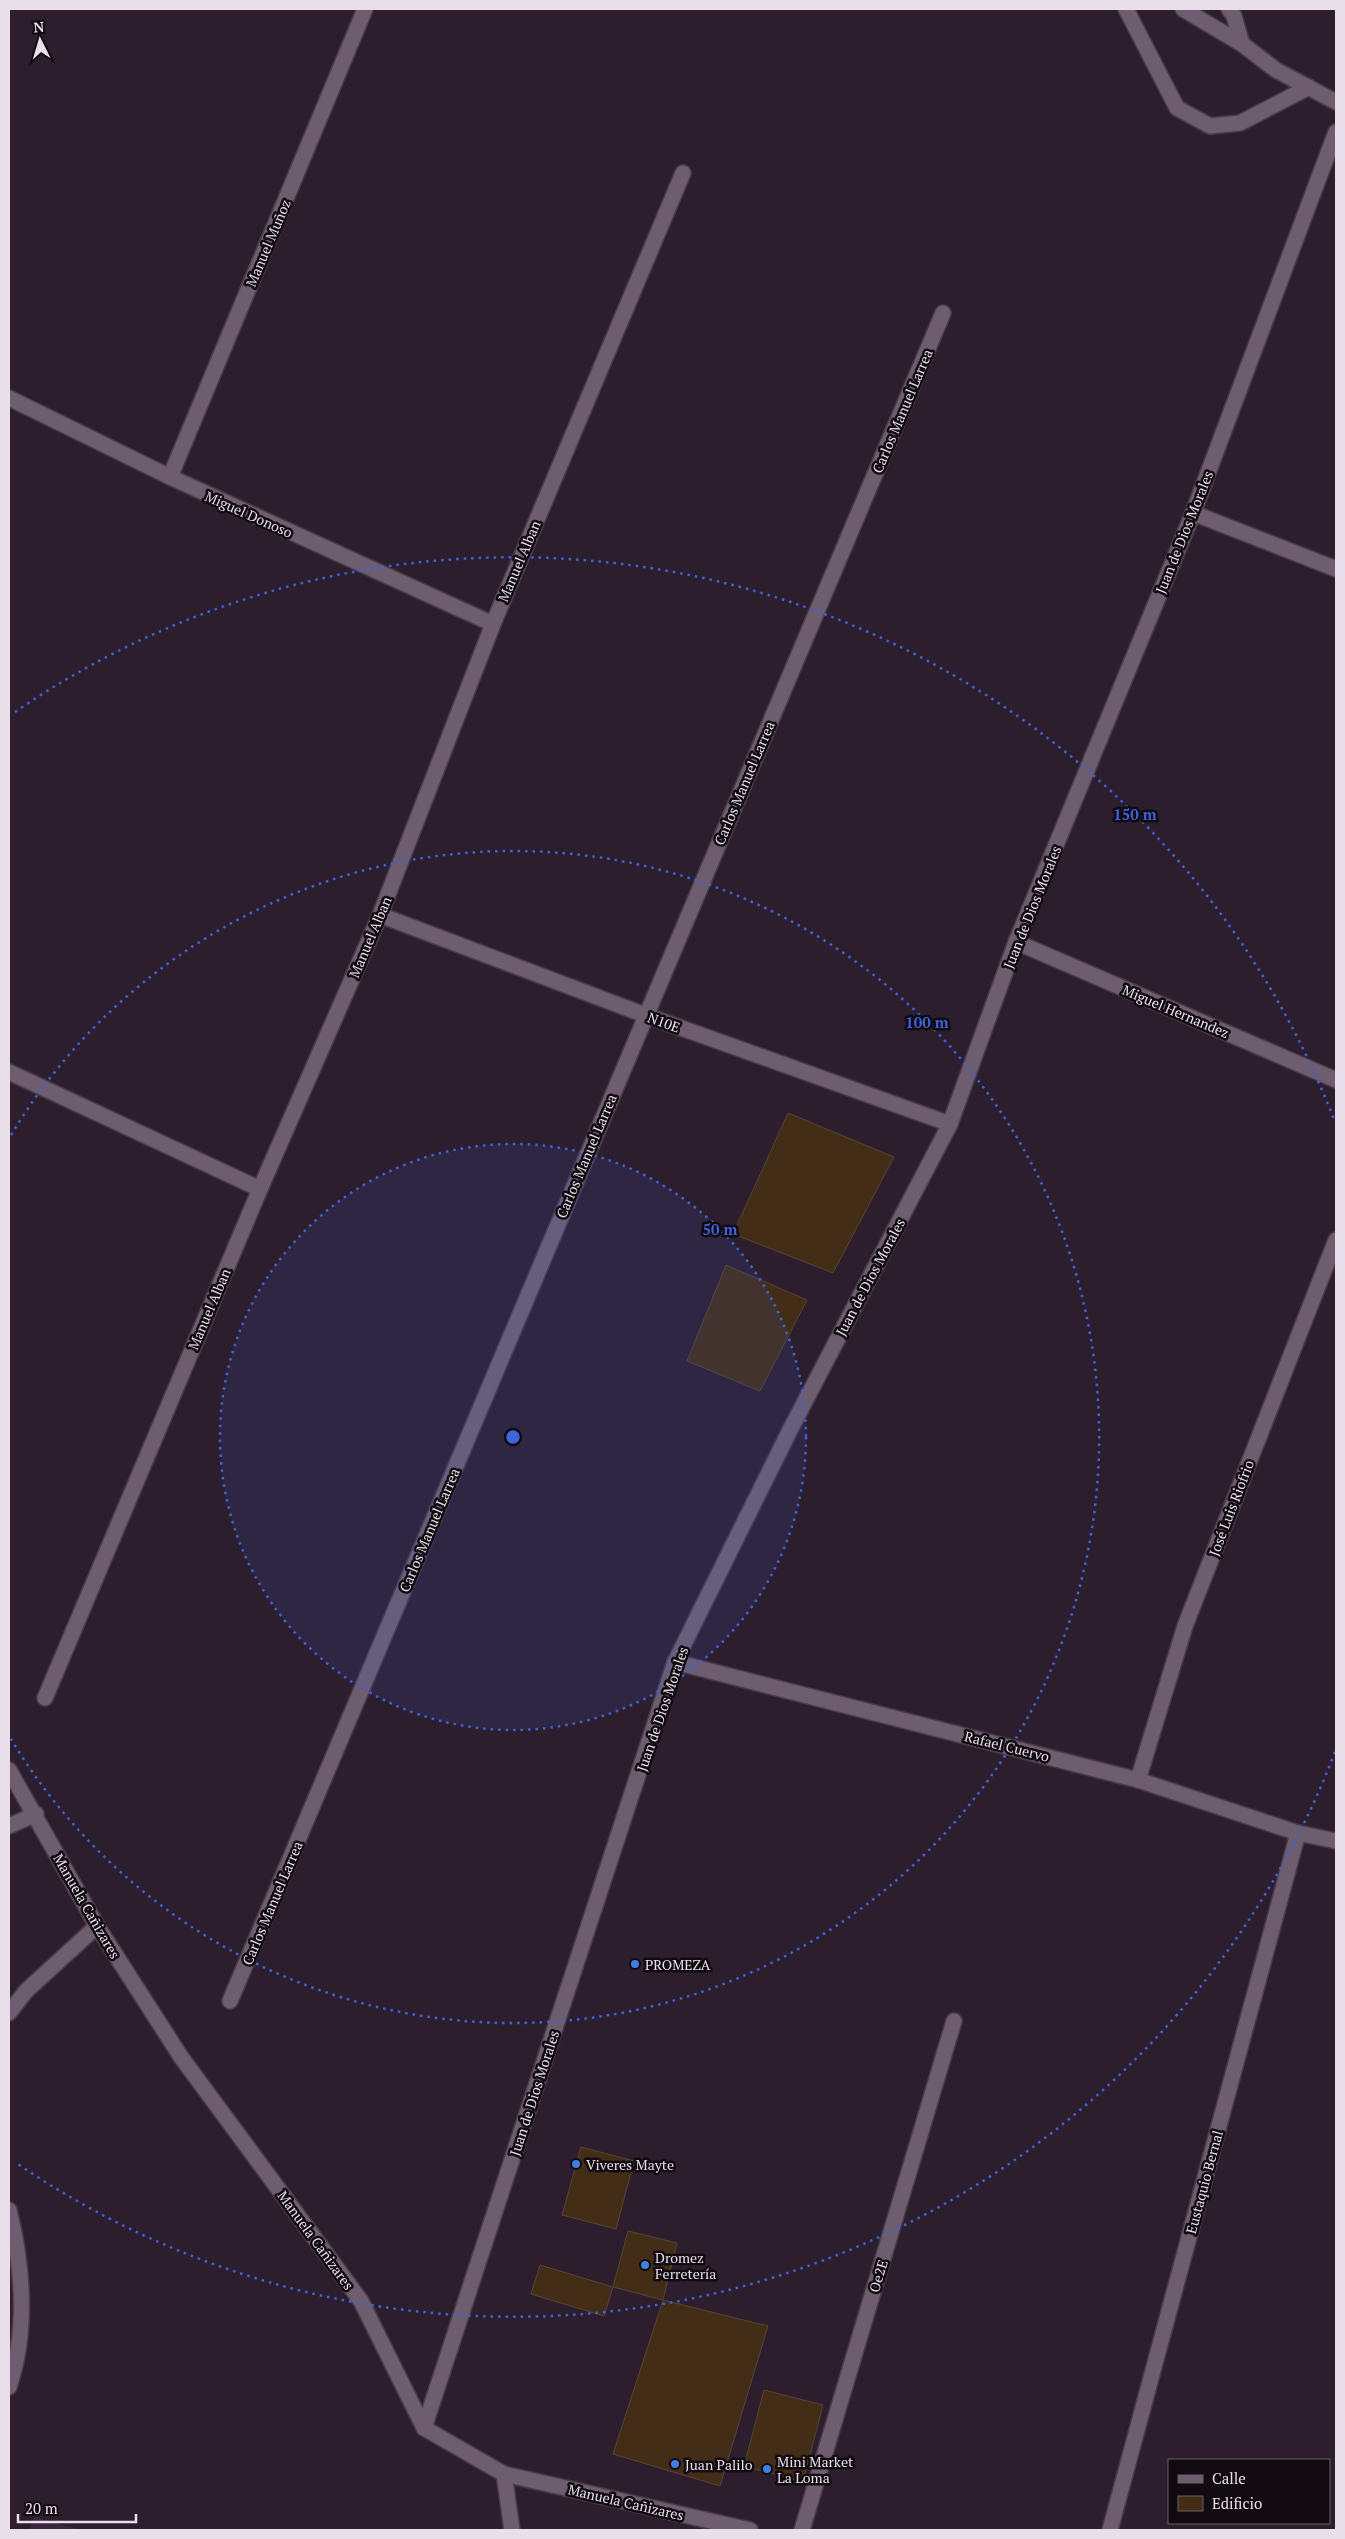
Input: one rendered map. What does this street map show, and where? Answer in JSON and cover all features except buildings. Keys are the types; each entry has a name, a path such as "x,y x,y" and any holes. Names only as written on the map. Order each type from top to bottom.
{"street":[{"name":"Manuel Muñoz","path":"170,477 366,9"},
{"path":"1126,9 1177,108 1210,126 1240,123 1309,87"},
{"path":"1183,9 1242,44 1276,70 1336,102"},
{"path":"1229,9 1234,16 1242,44"},
{"name":"Juan de Dios Morales","path":"424,2428 675,1662 789,1432 950,1124 1016,942 1193,514 1336,132"},
{"name":"Manuel Alban","path":"45,1698 260,1189 380,915 493,624 683,173"},
{"name":"Carlos Manuel Larrea","path":"230,2001 943,313"},
{"name":"Miguel Donoso","path":"9,398 170,477 493,624"},
{"path":"1193,514 1336,569"},
{"name":"N10E","path":"380,915 645,1015 950,1124"},
{"name":"Miguel Hernandez","path":"1016,942 1336,1080"},
{"path":"9,1072 260,1189"},
{"name":"José Luis Riofrio","path":"1138,1780 1185,1626 1336,1240"},
{"name":"Rafael Cuervo","path":"675,1662 1138,1780 1298,1833 1336,1841"},
{"name":"Manuela Cañizares","path":"9,1770 36,1814 97,1926 181,2057 361,2301 424,2428 504,2474 750,2530"},
{"path":"9,1826 36,1814"},
{"name":"Eustaquio Bernal","path":"1110,2530 1298,1833"},
{"path":"9,2014 26,1991 97,1926"},
{"name":"Oe2E","path":"802,2530 954,2021"},
{"path":"9,2210 22,2290 19,2334 9,2387"},
{"path":"504,2474 512,2530"}],"shaded area":[{"path":"34,2517 81,2530 30,2530"}],"place":[{"name":"PROMEZA","path":"635,1964"},
{"name":"Viveres Mayte","path":"576,2164"},
{"name":"Dromez Ferretería","path":"645,2265"},
{"name":"Juan Palilo","path":"675,2464"},
{"name":"Mini Market La Loma","path":"767,2469"}]}
